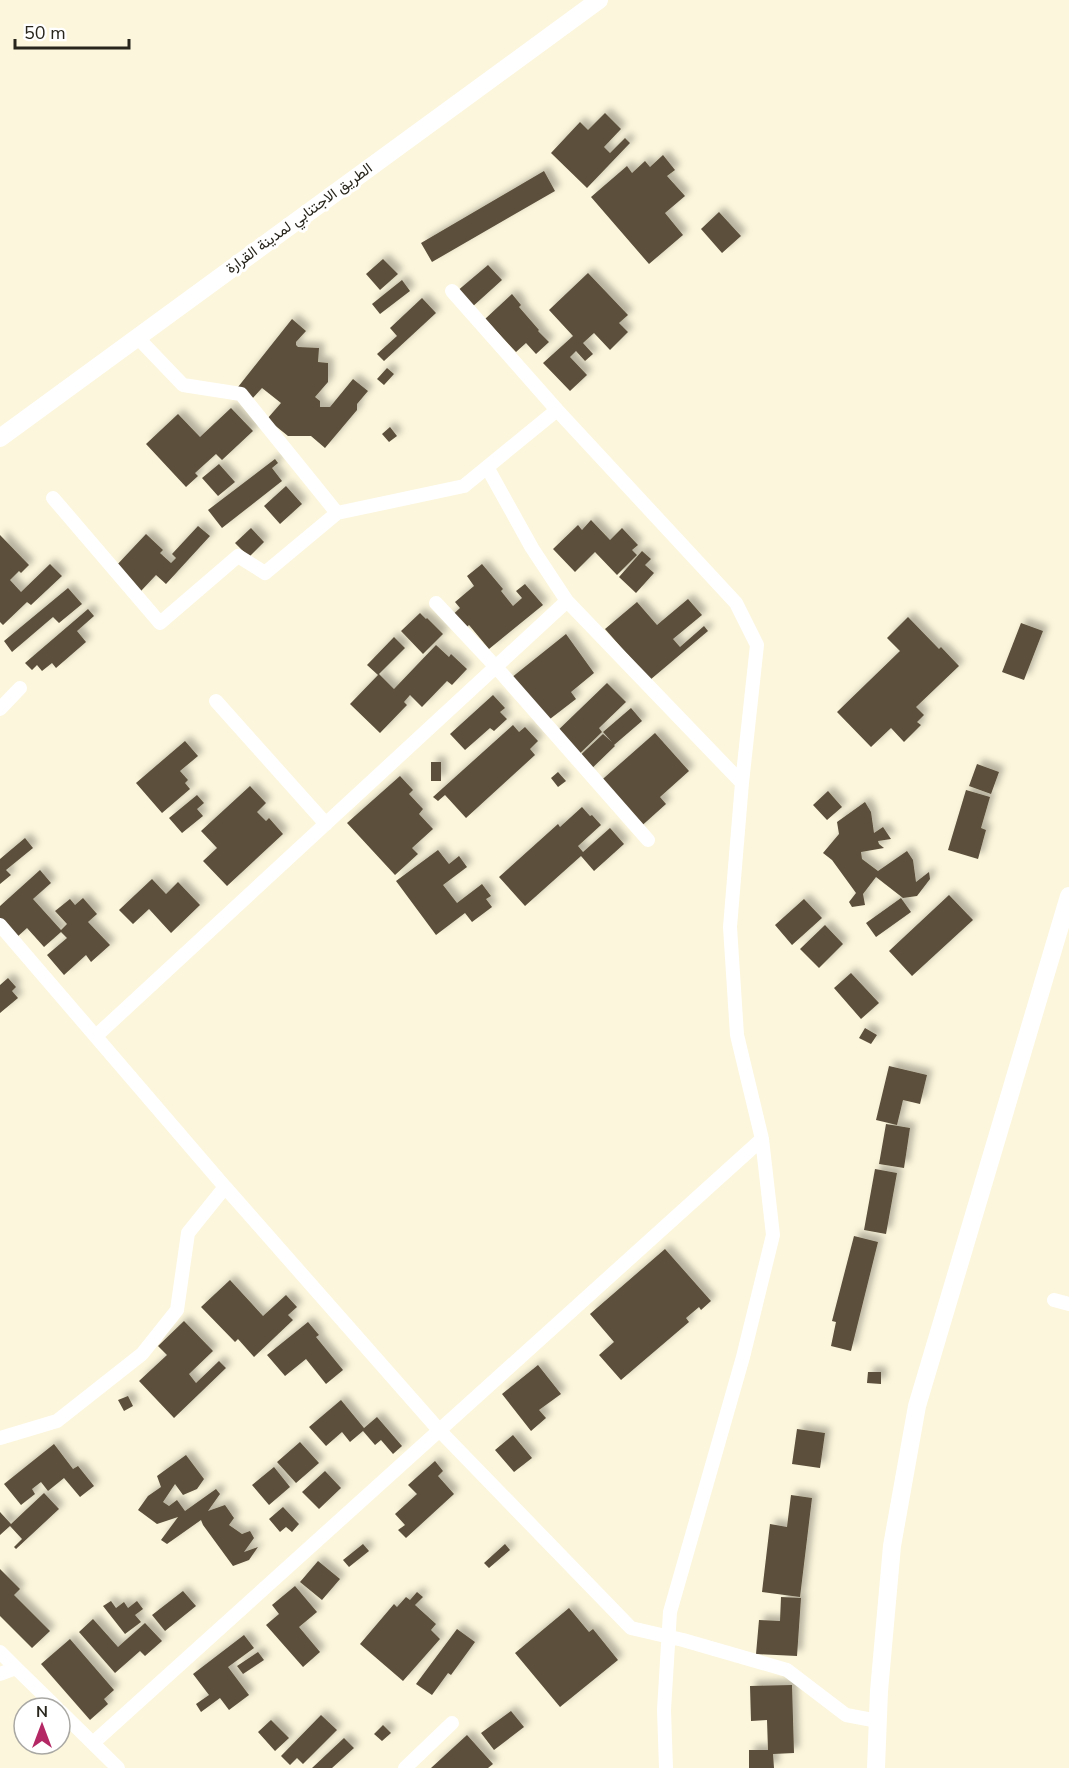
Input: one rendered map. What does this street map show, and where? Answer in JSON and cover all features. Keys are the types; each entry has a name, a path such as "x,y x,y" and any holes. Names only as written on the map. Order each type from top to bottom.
{"main road":[{"name":"الطريق الاجتنابي لمدينة القرارة","path":"0,438 599,0"},
{"path":"876,1768 879,1691 892,1546 917,1406 1065,923 1069,896"}],"street":[{"path":"452,291 557,410 736,603 757,645 741,783 730,927 737,1035 762,1139 773,1235 743,1357 670,1611 664,1710 666,1768"},
{"path":"137,337 183,385 241,394 337,513"},
{"path":"53,498 160,623 238,556 266,573 337,513 464,486 557,410"},
{"path":"487,467 532,548 567,601 741,783"},
{"path":"96,1036 567,601"},
{"path":"436,603 496,667 648,840"},
{"path":"0,709 20,688"},
{"path":"216,701 326,824"},
{"path":"0,925 225,1187 440,1430 631,1628 669,1636 787,1670 846,1715 878,1721"},
{"path":"93,1743 762,1139"},
{"path":"0,1438 57,1421 142,1354 177,1310 188,1233 225,1187"},
{"path":"1054,1300 1069,1304"},
{"path":"0,1652 45,1696"},
{"path":"0,1674 16,1668"},
{"path":"72,1722 118,1768"},
{"path":"405,1768 452,1723"}],"building":[{"path":"605,113 621,129 604,147 610,153 625,138 630,143 587,188 551,153 580,122 588,130"},
{"path":"663,155 675,170 667,176 685,196 665,213 683,235 649,264 591,197 627,166 632,173 645,161 650,167"},
{"path":"544,171 555,191 432,262 421,243"},
{"path":"719,212 741,236 722,253 701,229"},
{"path":"383,259 398,274 380,290 366,274"},
{"path":"488,265 502,280 471,308 456,292"},
{"path":"588,273 628,315 619,323 628,332 610,350 594,333 583,343 593,354 585,361 576,351 570,357 587,375 570,391 543,363 573,336 549,310"},
{"path":"402,280 410,291 380,314 372,304"},
{"path":"512,294 521,305 519,307 549,342 536,354 526,343 516,352 485,319"},
{"path":"422,298 436,313 384,361 377,354 397,336 390,328"},
{"path":"292,319 306,331 296,345 319,348 318,362 328,363 328,382 315,397 320,401 320,407 330,407 353,379 368,391 357,404 357,410 325,448 311,436 288,436 267,419 281,403 262,388 252,399 238,387"},
{"path":"387,368 394,374 384,385 377,379"},
{"path":"231,408 253,431 222,460 216,454 195,473 198,476 186,487 146,444 178,414 200,437"},
{"path":"390,427 397,436 389,442 382,434"},
{"path":"275,459 278,463 272,468 282,481 222,528 208,510"},
{"path":"219,464 235,482 218,496 202,478"},
{"path":"286,486 302,504 280,524 264,506"},
{"path":"591,520 610,540 622,528 638,545 632,550 637,555 617,575 595,552 575,572 553,549 578,525 582,530"},
{"path":"198,526 210,536 166,584 156,575 141,591 115,567 146,534 163,550 160,553 171,563 176,558 172,554"},
{"path":"251,528 264,542 249,557 235,543"},
{"path":"0,535 29,565 10,580 21,592 50,564 62,576 31,605 27,602 3,625 0,622"},
{"path":"642,551 651,559 645,565 654,573 636,593 619,577"},
{"path":"482,564 503,589 501,591 513,606 522,598 516,591 525,584 543,605 489,649 469,625 459,634 447,620 460,608 455,602 474,586 467,576"},
{"path":"68,588 82,604 59,623 53,617 12,652 4,641"},
{"path":"688,599 702,615 673,639 680,647 704,626 708,631 650,680 605,629 637,602 657,625"},
{"path":"88,609 94,616 77,631 86,642 56,668 52,663 42,671 37,665 32,670 25,663"},
{"path":"420,613 443,634 423,654 401,631"},
{"path":"908,617 959,666 916,707 924,715 917,722 921,725 904,742 891,728 871,747 837,712 900,651 887,638"},
{"path":"1021,623 1043,631 1024,680 1002,672"},
{"path":"566,634 594,673 571,692 576,699 550,719 506,682"},
{"path":"394,637 405,648 379,674 394,689 436,645 449,657 451,654 467,669 452,685 447,681 422,707 410,695 404,702 407,705 380,733 350,704 378,675 367,665"},
{"path":"607,683 626,702 599,728 602,732 573,760 551,737"},
{"path":"493,695 505,708 500,712 507,719 494,731 490,728 465,750 450,734"},
{"path":"631,708 642,721 614,745 584,776 572,763 603,734 612,742 603,732"},
{"path":"513,725 519,732 525,727 538,741 530,749 535,755 466,818 445,795 438,801 433,797"},
{"path":"655,733 689,771 660,797 666,804 637,830 596,785"},
{"path":"185,741 198,756 180,771 188,780 185,783 190,789 162,813 136,783"},
{"path":"431,762 441,762 441,781 431,781"},
{"path":"977,764 999,772 991,794 969,786"},
{"path":"558,772 566,781 558,787 551,778"},
{"path":"400,776 413,790 409,794 423,809 419,814 433,829 412,848 418,854 395,875 347,823"},
{"path":"250,786 266,803 257,812 266,821 269,818 283,834 227,886 203,861 217,848 201,831"},
{"path":"966,790 990,797 981,828 986,830 978,859 948,850"},
{"path":"828,791 842,807 827,820 813,805"},
{"path":"197,795 204,803 197,809 203,816 182,833 169,818"},
{"path":"865,802 871,812 874,833 883,827 891,839 878,841 884,848 861,852 862,859 878,871 907,851 913,860 916,882 929,872 930,879 917,896 903,898 876,877 863,894 865,905 852,907 849,902 856,893 832,860 823,853 839,834 837,822"},
{"path":"582,807 601,825 578,846 583,852 610,828 624,844 594,871 581,856 525,906 499,877 558,824 560,827"},
{"path":"25,838 33,848 6,870 11,875 0,884 0,859"},
{"path":"438,850 449,864 459,856 467,867 443,885 457,903 482,884 491,896 486,899 492,907 472,922 465,913 436,935 396,881"},
{"path":"40,870 51,883 33,899 61,930 67,924 55,911 70,899 75,905 83,898 97,914 88,922 110,945 91,962 86,955 64,975 47,955 67,938 61,932 44,947 27,928 16,938 0,921 0,906"},
{"path":"152,879 166,894 178,882 200,905 171,933 149,909 133,924 119,910"},
{"path":"949,895 973,920 912,976 889,951"},
{"path":"901,898 911,912 876,937 866,923"},
{"path":"804,899 822,918 792,945 775,925"},
{"path":"825,925 843,944 819,968 800,949"},
{"path":"851,973 879,1003 861,1019 834,988"},
{"path":"8,978 16,987 12,991 18,998 0,1013 0,985"},
{"path":"865,1028 877,1035 871,1044 859,1038"},
{"path":"889,1066 927,1075 920,1104 903,1100 897,1125 876,1120"},
{"path":"886,1124 910,1128 904,1168 879,1164"},
{"path":"875,1169 897,1173 886,1234 864,1230"},
{"path":"854,1236 878,1242 851,1351 831,1346 836,1322 832,1321"},
{"path":"665,1249 711,1301 701,1310 699,1307 686,1318 689,1322 621,1380 599,1355 614,1342 590,1314"},
{"path":"230,1280 263,1316 286,1295 297,1307 288,1315 293,1320 254,1357 238,1339 235,1342 201,1307"},
{"path":"184,1321 213,1351 189,1374 196,1383 219,1361 226,1368 174,1418 139,1381 167,1355 158,1346"},
{"path":"308,1322 319,1335 316,1337 343,1370 326,1384 306,1359 285,1376 267,1355"},
{"path":"538,1365 561,1394 539,1410 546,1418 531,1431 502,1394"},
{"path":"868,1372 881,1372 881,1384 867,1383"},
{"path":"128,1396 133,1406 124,1411 118,1400"},
{"path":"341,1400 364,1428 377,1417 402,1446 393,1454 381,1440 375,1445 363,1431 350,1442 342,1432 326,1446 309,1427"},
{"path":"797,1429 825,1433 820,1468 792,1464"},
{"path":"513,1435 532,1458 514,1472 495,1450"},
{"path":"300,1442 319,1463 296,1483 277,1462"},
{"path":"54,1444 73,1469 78,1466 94,1486 80,1497 64,1478 48,1491 41,1482 32,1489 35,1494 21,1505 4,1484"},
{"path":"186,1455 204,1479 197,1489 183,1495 175,1484 163,1502 169,1506 177,1500 185,1511 216,1489 220,1494 208,1511 225,1505 234,1518 229,1525 242,1534 250,1531 254,1538 244,1552 258,1547 249,1560 233,1566 201,1520 167,1544 161,1540 178,1517 157,1524 138,1510 148,1496 161,1487 157,1476"},
{"path":"435,1461 443,1471 438,1476 454,1494 406,1538 398,1530 405,1525 395,1514 417,1494 408,1485"},
{"path":"274,1467 290,1487 269,1505 252,1485"},
{"path":"325,1471 341,1488 319,1509 302,1492"},
{"path":"44,1493 59,1509 16,1549 14,1547 22,1539 10,1526 0,1535 0,1512 11,1524"},
{"path":"791,1495 812,1498 800,1597 762,1592 770,1524 787,1527"},
{"path":"283,1507 299,1524 292,1532 286,1527 280,1532 269,1519"},
{"path":"363,1544 369,1551 349,1567 343,1560"},
{"path":"505,1544 510,1550 489,1568 484,1563"},
{"path":"318,1561 340,1579 322,1600 300,1582"},
{"path":"0,1569 20,1589 14,1595 50,1631 32,1648 0,1616"},
{"path":"295,1586 317,1612 299,1627 320,1652 303,1667 266,1625 279,1614 272,1605"},
{"path":"183,1591 196,1606 165,1631 152,1615"},
{"path":"417,1592 423,1597 415,1605 436,1624 431,1630 440,1639 403,1681 360,1644 394,1604 397,1607 406,1597 410,1600"},
{"path":"781,1597 801,1598 797,1656 756,1654 759,1620 780,1621"},
{"path":"111,1601 116,1608 124,1602 128,1608 137,1601 143,1609 135,1615 141,1622 125,1634 103,1606"},
{"path":"569,1608 589,1632 593,1629 618,1660 560,1707 515,1653"},
{"path":"93,1619 118,1647 145,1623 162,1641 145,1656 140,1651 115,1673 79,1632"},
{"path":"457,1629 475,1642 451,1675 448,1673 432,1695 416,1684"},
{"path":"244,1635 254,1648 228,1667 249,1695 229,1710 220,1698 201,1712 196,1704 209,1695 193,1674"},
{"path":"70,1639 114,1690 104,1699 108,1704 90,1720 72,1699 72,1696 69,1696 41,1664"},
{"path":"258,1652 264,1660 243,1674 237,1666"},
{"path":"792,1685 794,1753 773,1754 774,1768 749,1768 749,1750 768,1750 767,1720 751,1721 750,1686"},
{"path":"511,1711 524,1727 494,1750 481,1733"},
{"path":"321,1715 337,1730 303,1764 297,1758 290,1765 281,1756"},
{"path":"271,1720 289,1738 275,1751 258,1732"},
{"path":"383,1725 391,1733 382,1741 374,1734"},
{"path":"467,1735 493,1764 488,1768 431,1768"},
{"path":"344,1738 354,1748 332,1768 312,1768"}]}
